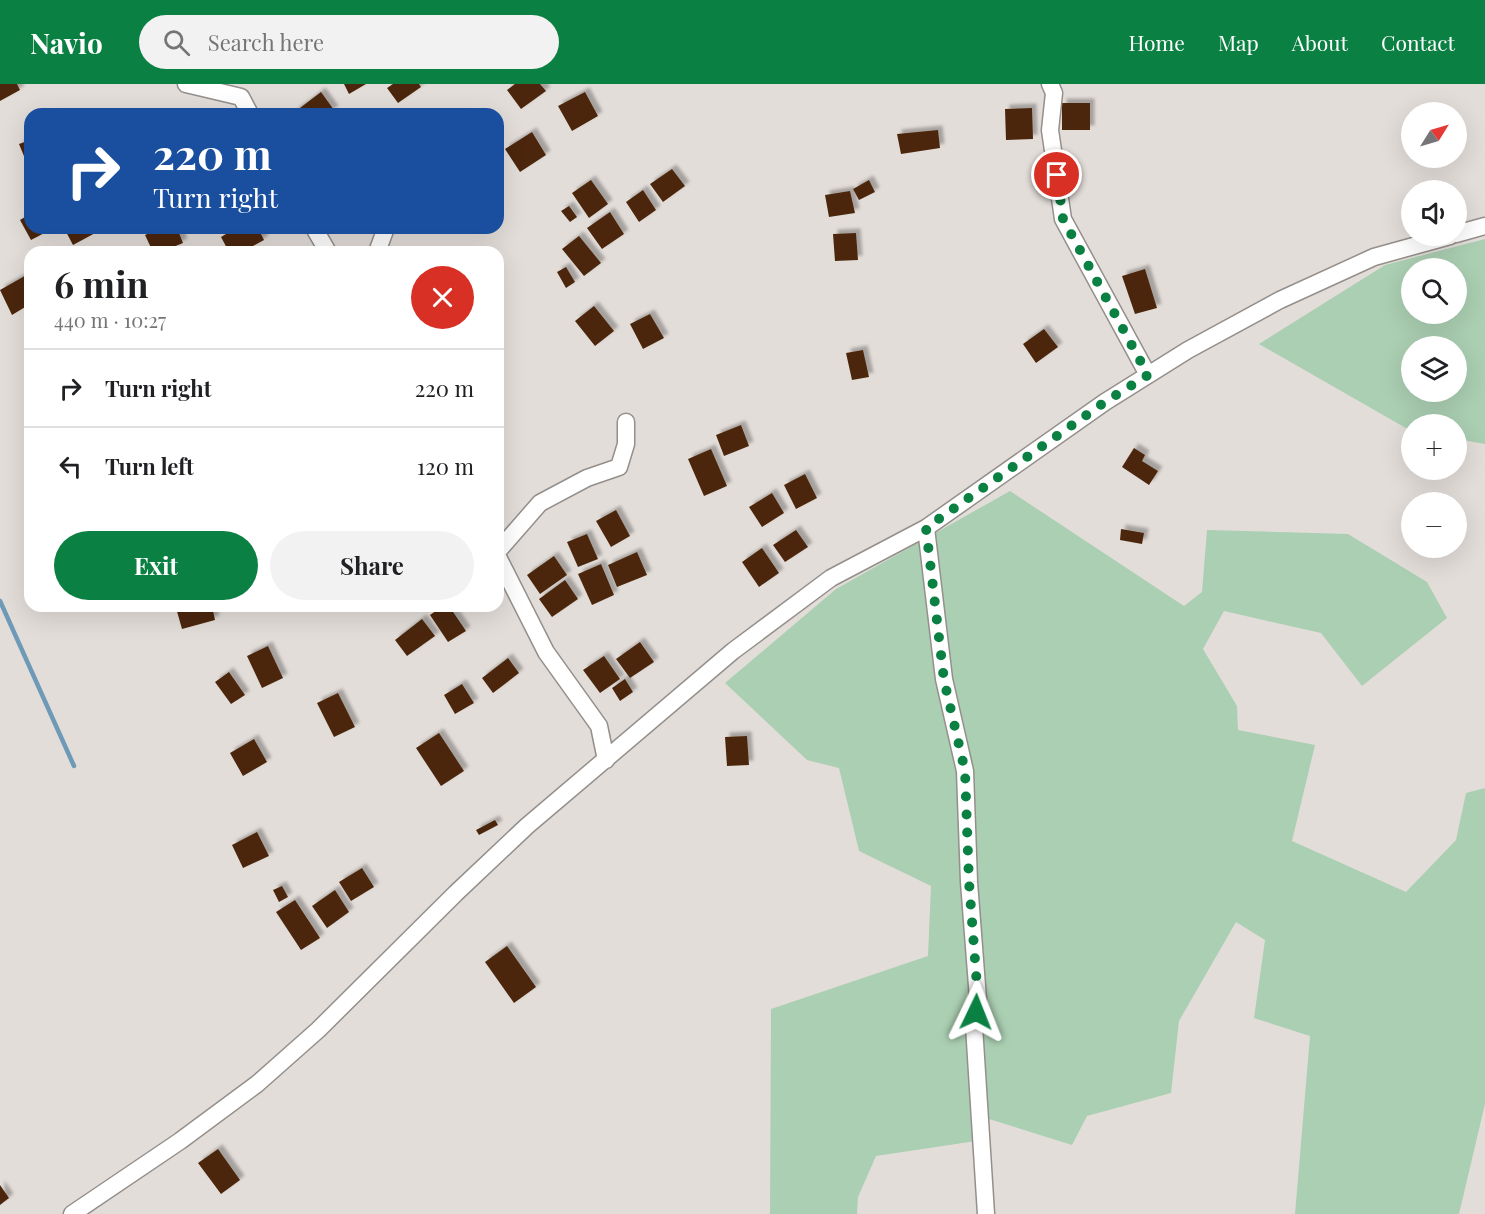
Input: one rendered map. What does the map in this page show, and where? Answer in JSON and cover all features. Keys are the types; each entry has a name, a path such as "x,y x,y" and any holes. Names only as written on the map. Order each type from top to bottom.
{"street":[{"path":"186,84 241,97"},
{"path":"230,84 247,108"},
{"path":"1050,84 1054,93 1050,130 1063,219 1148,375"},
{"path":"1467,231 1485,226"},
{"path":"72,1214 119,1180 180,1141 257,1084 318,1030 495,856 733,651 831,578 926,528 1105,402 1188,350 1290,295 1374,257 1414,246"},
{"path":"504,544 540,503 587,478 619,467 627,444 626,423"},
{"path":"926,528 944,680 965,771 969,882 978,999 974,1026 986,1214"},
{"path":"504,569 546,652 599,726 606,760"},
{"path":"599,726 629,739"}],"green space":[{"path":"1485,239 1485,444 1467,441 1467,414 1401,414 1401,425 1259,344 1385,265 1401,261 1401,324 1467,324 1467,258 1412,258 1458,246 1467,246 1467,244"},
{"path":"1010,491 1184,606 1202,592 1207,530 1348,534 1427,582 1447,618 1362,686 1321,633 1224,611 1203,649 1237,706 1238,730 1315,745 1292,841 1406,892 1456,840 1466,793 1485,788 1485,1104 1459,1214 1295,1214 1310,1036 1254,1018 1265,940 1236,922 1179,1021 1171,1093 1087,1116 1072,1145 986,1118 976,1141 876,1156 858,1197 857,1214 770,1214 771,1009 928,956 931,886 859,851 839,768 807,760 725,683 836,589"}],"building":[{"path":"0,84 17,84 20,90 0,101"},
{"path":"344,84 366,84 349,94"},
{"path":"393,84 419,84 421,87 398,103 387,88"},
{"path":"515,84 540,84 546,91 521,109 507,90"},
{"path":"321,92 333,108 300,108"},
{"path":"585,92 598,116 572,131 558,106"},
{"path":"1062,103 1090,103 1090,130 1062,130"},
{"path":"1032,108 1033,139 1006,140 1005,109"},
{"path":"938,130 940,148 901,154 897,134"},
{"path":"532,132 546,155 520,172 505,149"},
{"path":"24,142 24,156 19,144"},
{"path":"672,169 685,186 663,202 650,184"},
{"path":"591,180 608,204 589,218 572,193"},
{"path":"869,180 875,192 859,200 853,189"},
{"path":"643,190 656,210 639,222 626,202"},
{"path":"850,191 855,213 829,217 825,195"},
{"path":"569,206 577,217 570,222 561,211"},
{"path":"610,212 624,234 602,249 587,228"},
{"path":"856,233 858,260 835,261 833,234"},
{"path":"28,234 42,234 31,240"},
{"path":"67,234 93,234 73,245"},
{"path":"179,234 183,243 176,246 150,246 145,235"},
{"path":"226,234 261,234 264,240 253,246 226,246 221,237"},
{"path":"579,236 601,263 584,276 562,249"},
{"path":"566,267 575,282 566,288 557,272"},
{"path":"1145,269 1157,308 1135,314 1122,276"},
{"path":"24,276 24,308 12,315 0,290"},
{"path":"594,306 614,331 595,346 575,321"},
{"path":"650,314 664,338 643,349 630,324"},
{"path":"1044,329 1058,347 1036,363 1023,344"},
{"path":"863,350 869,377 852,380 846,353"},
{"path":"741,425 749,446 724,456 716,435"},
{"path":"1134,448 1145,455 1142,461 1158,471 1149,485 1122,467"},
{"path":"711,449 727,486 704,496 688,459"},
{"path":"805,474 817,498 796,509 784,485"},
{"path":"772,493 784,513 762,527 749,507"},
{"path":"616,510 630,536 611,547 596,521"},
{"path":"1121,529 1144,533 1142,544 1120,540"},
{"path":"796,530 808,547 785,562 773,545"},
{"path":"587,534 598,559 578,567 567,542"},
{"path":"762,548 779,573 759,587 742,562"},
{"path":"637,552 647,575 617,587 608,565"},
{"path":"554,556 567,575 540,594 527,575"},
{"path":"601,564 614,595 592,605 578,574"},
{"path":"565,580 578,599 552,617 539,599"},
{"path":"177,612 213,612 215,620 182,629"},
{"path":"434,612 453,612 466,631 448,642 430,615"},
{"path":"422,619 435,636 407,656 395,640"},
{"path":"640,642 654,662 630,678 616,659"},
{"path":"268,646 283,678 262,688 247,656"},
{"path":"604,656 620,679 600,693 583,670"},
{"path":"508,658 519,673 493,693 482,678"},
{"path":"229,672 245,695 231,704 215,682"},
{"path":"625,679 633,692 620,701 612,688"},
{"path":"462,684 474,703 455,714 444,695"},
{"path":"338,693 355,727 334,737 317,703"},
{"path":"439,733 464,771 441,786 416,748"},
{"path":"747,736 749,765 727,766 725,737"},
{"path":"254,739 267,762 243,776 230,753"},
{"path":"495,820 498,825 479,835 476,830"},
{"path":"257,832 269,856 243,868 232,845"},
{"path":"362,868 374,887 351,901 339,882"},
{"path":"282,886 288,897 279,902 273,890"},
{"path":"335,890 349,912 327,928 312,906"},
{"path":"295,900 320,938 301,950 276,912"},
{"path":"507,946 536,987 514,1003 485,962"},
{"path":"218,1149 240,1180 221,1194 198,1163"},
{"path":"0,1185 9,1198 0,1205"}],"waterway":[{"path":"0,601 74,766"}],"route":[{"path":"976,1012 978,999 969,882 965,771 944,680 926,528 986,488 1105,402 1148,375 1063,219 1057,175"}]}
